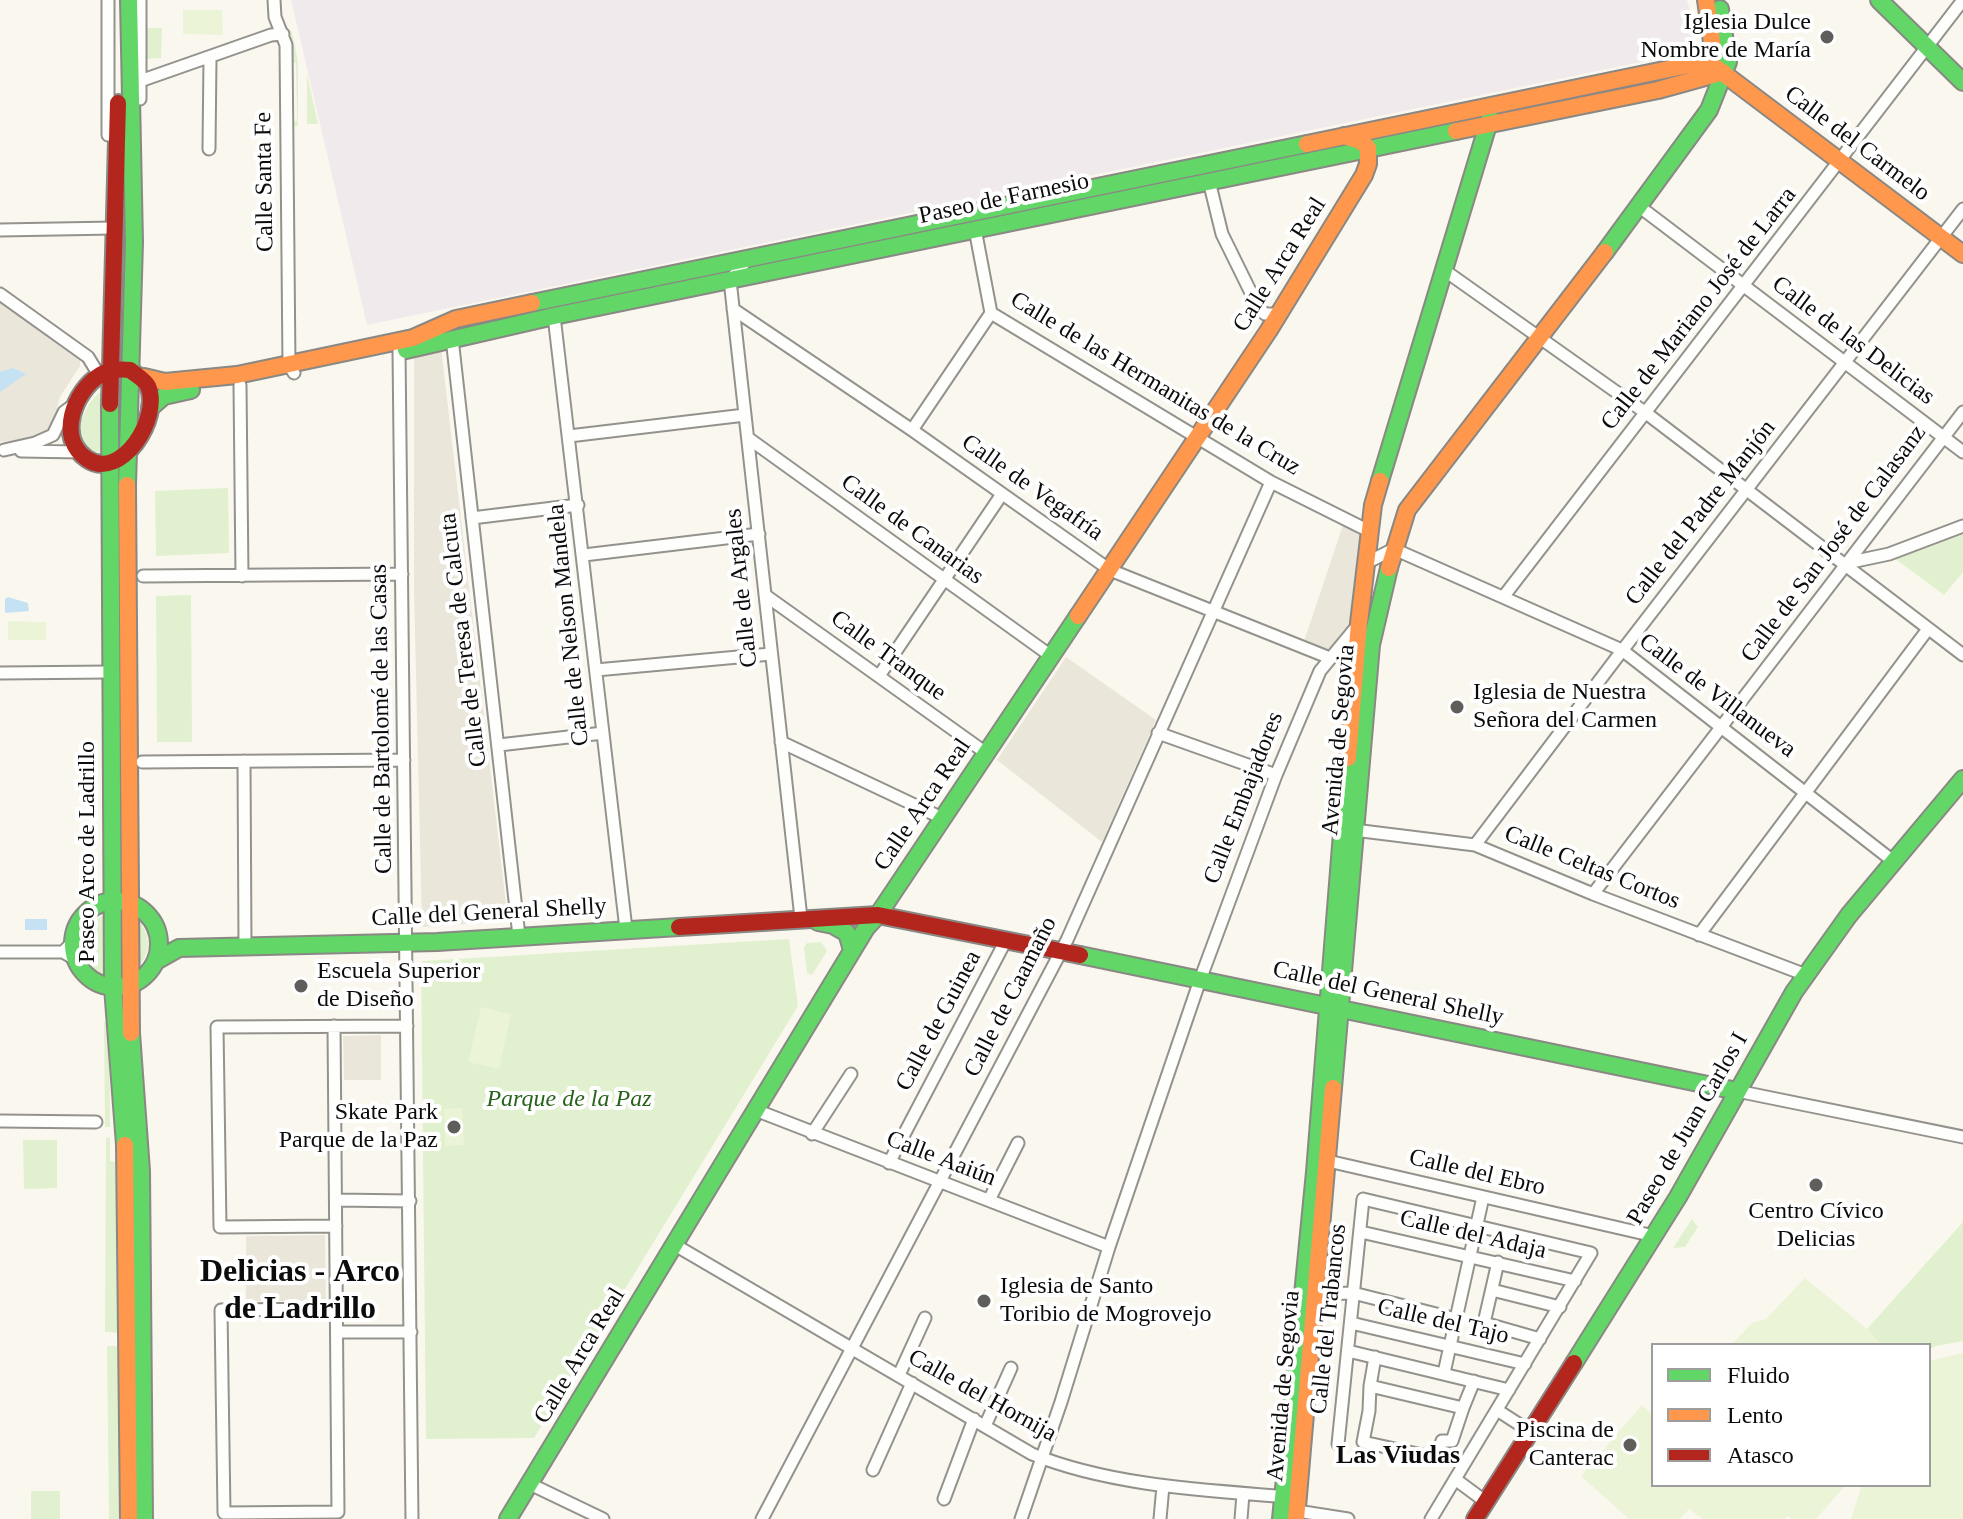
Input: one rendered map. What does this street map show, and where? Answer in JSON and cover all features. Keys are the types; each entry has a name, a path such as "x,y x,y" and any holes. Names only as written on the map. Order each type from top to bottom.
{"main road":[{"name":"Paseo Arco de Ladrillo","path":"118,0 118,117 110,339 105,373 111,462 110,672 121,902 132,985 131,1043 141,1171 144,1519"},
{"name":"Paseo Arco de Ladrillo","path":"129,0 137,374 127,456 121,902 113,987 125,1137 129,1519"},
{"path":"1698,63 1705,60 1713,49 1706,0"},
{"name":"Avenida de Segovia","path":"1291,1509 1318,1126 1354,830 1371,645 1394,549 1404,516 1640,207 1709,110 1729,54 1718,0"},
{"path":"1879,0 1963,82"},
{"path":"1698,63 1723,72"},
{"name":"Paseo de Farnesio","path":"150,408 164,396 173,393 240,385 413,338 456,319 1698,63"},
{"name":"Paseo de Farnesio","path":"105,373 137,374 170,382 292,369 399,351 554,316 1685,84 1723,72"},
{"name":"Calle del Carmelo","path":"1723,72 1963,254"},
{"path":"1359,623 1373,505 1487,125 1506,103"},
{"path":"1344,136 1361,141 1368,148"},
{"name":"Calle Arca Real","path":"508,1519 758,1111 852,950 1279,314 1364,175 1368,148"},
{"path":"105,373 88,386 78,401 70,427 71,438 80,452 94,461 111,462 127,456 140,439 150,408 151,392 137,374"},
{"path":"1373,505 1387,513 1404,516"},
{"name":"Avenida de Segovia","path":"1291,1509 1317,1294 1328,1161 1333,1006 1359,623"},
{"name":"Paseo de Juan Carlos I","path":"1475,1519 1654,1236 1806,975 1849,915 1963,779"},
{"path":"132,985 113,987 94,982 86,975 70,951 81,918 101,904 121,902 145,912 157,931 179,948"},
{"name":"Calle del General Shelly","path":"132,985 148,973 156,961 179,948 406,944 878,915 1737,1091"},
{"name":"Calle del General Shelly","path":"801,918 841,928 851,940 852,950"},
{"path":"156,961 159,948 157,931"}],"street":[{"name":"Paseo Arco de Ladrillo","path":"108,0 109,152 115,184"},
{"name":"Paseo Arco de Ladrillo","path":"134,242 141,225 140,0"},
{"name":"Calle Santa Fe","path":"274,0 286,60 292,369"},
{"name":"Calle de Mariano José de Larra","path":"1504,596 1963,0"},
{"path":"140,81 271,35 283,34"},
{"path":"209,149 210,58"},
{"path":"1209,181 1222,234 1258,307 1265,314 1279,314"},
{"name":"Calle de las Delicias","path":"1640,207 1963,452"},
{"name":"Calle del Padre Manjón","path":"1475,845 1963,209"},
{"path":"0,230 114,228"},
{"name":"Calle de las Hermanitas de la Cruz","path":"975,229 991,313 1271,482 1369,531"},
{"path":"730,280 747,260"},
{"path":"1444,270 1646,413 1746,491 1848,561 1963,655"},
{"name":"Calle de Argales","path":"730,280 801,918"},
{"path":"0,294 88,357 105,373"},
{"name":"Calle de Vegafría","path":"733,309 912,430 1110,570 1330,658"},
{"path":"912,430 991,313"},
{"name":"Calle de Nelson Mandela","path":"554,316 626,929"},
{"name":"Calle de Teresa de Calcuta","path":"452,338 519,936"},
{"name":"Calle de Bartolomé de las Casas","path":"399,351 412,1519"},
{"path":"240,385 242,576"},
{"path":"2,450 35,443 53,435 64,412 78,401"},
{"name":"Calle de San José de Calasanz","path":"1593,894 1963,412"},
{"path":"569,436 745,415"},
{"name":"Calle de Canarias","path":"748,438 1051,656"},
{"path":"2,450 80,452"},
{"name":"Calle de Caamaño","path":"762,1519 1060,953 1271,482"},
{"path":"879,676 1002,494"},
{"path":"472,518 578,505"},
{"path":"1848,561 1889,554 1963,526"},
{"path":"584,555 759,534"},
{"path":"1366,563 1394,549"},
{"name":"Calle de Villanueva","path":"1394,549 1622,650 1893,861"},
{"path":"143,576 402,574"},
{"name":"Calle Tranque","path":"765,595 986,753"},
{"name":"Calle Embajadores","path":"1021,1519 1200,980 1276,775 1320,671 1359,623"},
{"path":"1699,935 1928,629"},
{"path":"596,670 771,654"},
{"path":"0,673 110,672"},
{"path":"499,745 603,733"},
{"path":"1158,733 1276,775"},
{"path":"781,742 942,818"},
{"path":"142,762 404,760"},
{"path":"244,761 245,947"},
{"name":"Calle Celtas Cortos","path":"1354,830 1475,845 1593,894 1806,975"},
{"name":"Calle de Guinea","path":"889,1163 1005,942"},
{"path":"0,952 70,951"},
{"path":"334,1026 337,1309 338,1512 224,1513 221,1310 337,1309"},
{"path":"336,1226 220,1227 217,1027 407,1026"},
{"path":"812,1134 851,1074"},
{"name":"Calle del General Shelly","path":"1737,1091 1963,1137"},
{"name":"Calle Aaiún","path":"758,1111 1109,1247"},
{"path":"0,1121 96,1122"},
{"path":"1318,1126 1320,1155 1328,1161"},
{"path":"989,1200 1018,1143"},
{"name":"Calle del Ebro","path":"1328,1161 1654,1236"},
{"path":"1444,1373 1483,1197"},
{"name":"Calle del Trabancos","path":"1338,1444 1363,1199 1477,1225"},
{"path":"336,1200 410,1201"},
{"path":"1431,1519 1591,1253 1477,1225"},
{"name":"Calle del Adaja","path":"1361,1232 1575,1281"},
{"name":"Calle del Hornija","path":"675,1245 1043,1458 1163,1486 1243,1494 1291,1509 1348,1519"},
{"path":"1498,1262 1484,1323 1540,1339"},
{"path":"1492,1290 1560,1307"},
{"path":"1317,1294 1353,1293 1456,1319"},
{"path":"899,1375 925,1318"},
{"name":"Calle del Tajo","path":"1351,1323 1525,1364"},
{"path":"337,1332 411,1332"},
{"path":"1348,1351 1509,1390"},
{"path":"1375,1357 1363,1442 1436,1458 1442,1441 1452,1441 1474,1381"},
{"path":"944,1499 979,1422 1011,1368"},
{"path":"873,1470 912,1383"},
{"path":"1370,1386 1463,1408"},
{"path":"1497,1410 1531,1432"},
{"path":"1455,1479 1486,1502"},
{"path":"530,1484 603,1519"},
{"path":"1160,1519 1163,1486"},
{"path":"1241,1519 1243,1494"}],"shaded area":[{"path":"291,0 1687,0 1696,35 1685,53 367,325"},
{"path":"0,298 80,357 80,366 60,397 52,427 47,435 34,440 0,442"},
{"path":"441,347 508,921 422,927 414,590 414,351"},
{"path":"1346,516 1365,524 1352,623 1322,662 1300,653"},
{"path":"1066,657 1156,720 1102,842 997,760"},
{"path":"381,1035 381,1080 344,1080 343,1036"},
{"path":"325,1235 326,1301 246,1301 246,1236"}],"green space":[{"path":"183,10 222,10 223,35 183,34"},
{"path":"147,28 162,28 161,58 146,59"},
{"path":"291,28 298,62 298,126 292,126 297,121 296,63 291,63"},
{"path":"307,74 318,124 307,124"},
{"path":"125,175 123,332 119,332"},
{"path":"102,393 101,452 84,444 80,427 87,408"},
{"path":"228,488 229,553 156,556 155,491"},
{"path":"1963,524 1963,572 1944,595 1889,554"},
{"path":"191,595 192,742 157,742 156,596"},
{"path":"8,621 46,622 46,640 8,640"},
{"path":"102,916 105,917 107,976 103,979 88,966 83,949 88,930"},
{"path":"139,920 148,943 139,966 136,922"},
{"name":"Parque de la Paz","path":"789,939 798,1006 534,1438 426,1439 423,961"},
{"path":"821,942 827,951 812,975 807,973 804,947 807,943"},
{"path":"481,1007 511,1014 499,1069 468,1062"},
{"path":"104,1022 109,1022 110,1127 105,1127"},
{"name":"Skate Park Parque de la Paz","path":"462,1108 464,1145 445,1146 444,1109"},
{"path":"110,1137 110,1161 115,1162 119,1232 120,1333 105,1332 106,1138"},
{"path":"23,1140 57,1140 57,1188 24,1189"},
{"path":"1692,1219 1698,1227 1685,1247 1673,1248"},
{"path":"1963,1222 1963,1341 1931,1349 1931,1343 1879,1343 1867,1329"},
{"path":"1805,1278 1867,1329 1879,1343 1733,1343 1752,1323 1766,1319"},
{"path":"107,1346 121,1346 123,1519 109,1519"},
{"path":"1963,1353 1963,1519 1851,1519 1861,1487 1931,1487 1931,1361"},
{"name":"Piscina de Canterac","path":"1642,1405 1651,1413 1651,1487 1844,1487 1816,1519 1792,1519 1788,1516 1784,1519 1703,1519 1689,1509 1680,1519 1629,1519 1581,1476"},
{"path":"31,1491 60,1491 60,1519 31,1519"}],"water":[{"path":"13,368 26,374 0,392 0,372"},
{"path":"8,597 28,603 29,611 5,613 5,599"},
{"path":"25,919 47,919 47,930 25,930"}],"traffic: fast":[{"path":"127,485 134,242 129,0"},
{"path":"1879,0 1963,82"},
{"path":"1605,252 1709,110 1728,62 1720,9"},
{"path":"1380,481 1490,118"},
{"path":"406,350 554,316 1456,131"},
{"path":"532,303 1307,144"},
{"path":"150,408 164,396 191,390"},
{"path":"110,404 113,987 125,1145"},
{"path":"1333,1088 1371,645 1389,568"},
{"path":"508,1519 866,928 878,915 1078,616"},
{"path":"1281,1519 1315,1172 1348,758"},
{"path":"1574,1363 1678,1197 1794,992 1849,915 1963,779"},
{"path":"116,901 140,908 152,920 159,944 152,968 140,980 116,987 92,980 80,968 73,944 80,920 92,908 116,901"},
{"path":"818,922 833,925 847,933 852,950"},
{"path":"156,961 179,948 437,942 679,927"},
{"path":"1080,955 1737,1091"},
{"path":"131,1033 141,1171 144,1519"}],"traffic: slow":[{"path":"1307,144 1698,63 1705,60 1713,49 1706,0"},
{"path":"1715,67 1963,254"},
{"path":"1456,131 1658,90 1723,72"},
{"path":"1078,616 1269,330 1364,175 1368,148 1361,141 1344,136"},
{"path":"1389,568 1407,510 1605,252"},
{"path":"144,377 165,382 237,375 413,338 456,319 532,303"},
{"path":"1348,758 1359,623 1373,505 1380,481"},
{"path":"127,485 131,1033"},
{"path":"1296,1519 1333,1088"},
{"path":"125,1145 129,1519"}],"traffic: jam":[{"path":"110,404 118,103"},
{"path":"115,370 130,370 148,386 151,399 144,429 136,443 113,462 100,464 87,459 72,439 72,415 76,403 100,375 115,370"},
{"path":"679,927 878,915 1080,955"},
{"path":"1475,1519 1574,1363"}],"place":[{"name":"Iglesia Dulce Nombre de María","path":"1827,37"},
{"name":"Iglesia de Nuestra Señora del Carmen","path":"1457,707"},
{"name":"Escuela Superior de Diseño","path":"301,986"},
{"name":"Skate Park Parque de la Paz","path":"454,1127"},
{"name":"Centro Cívico Delicias","path":"1816,1185"},
{"name":"Iglesia de Santo Toribio de Mogrovejo","path":"984,1301"},
{"name":"Piscina de Canterac","path":"1630,1445"}],"district":[{"name":"Delicias - Arco de Ladrillo","path":"300,1292"},
{"name":"Las Viudas","path":"1398,1456"}]}
